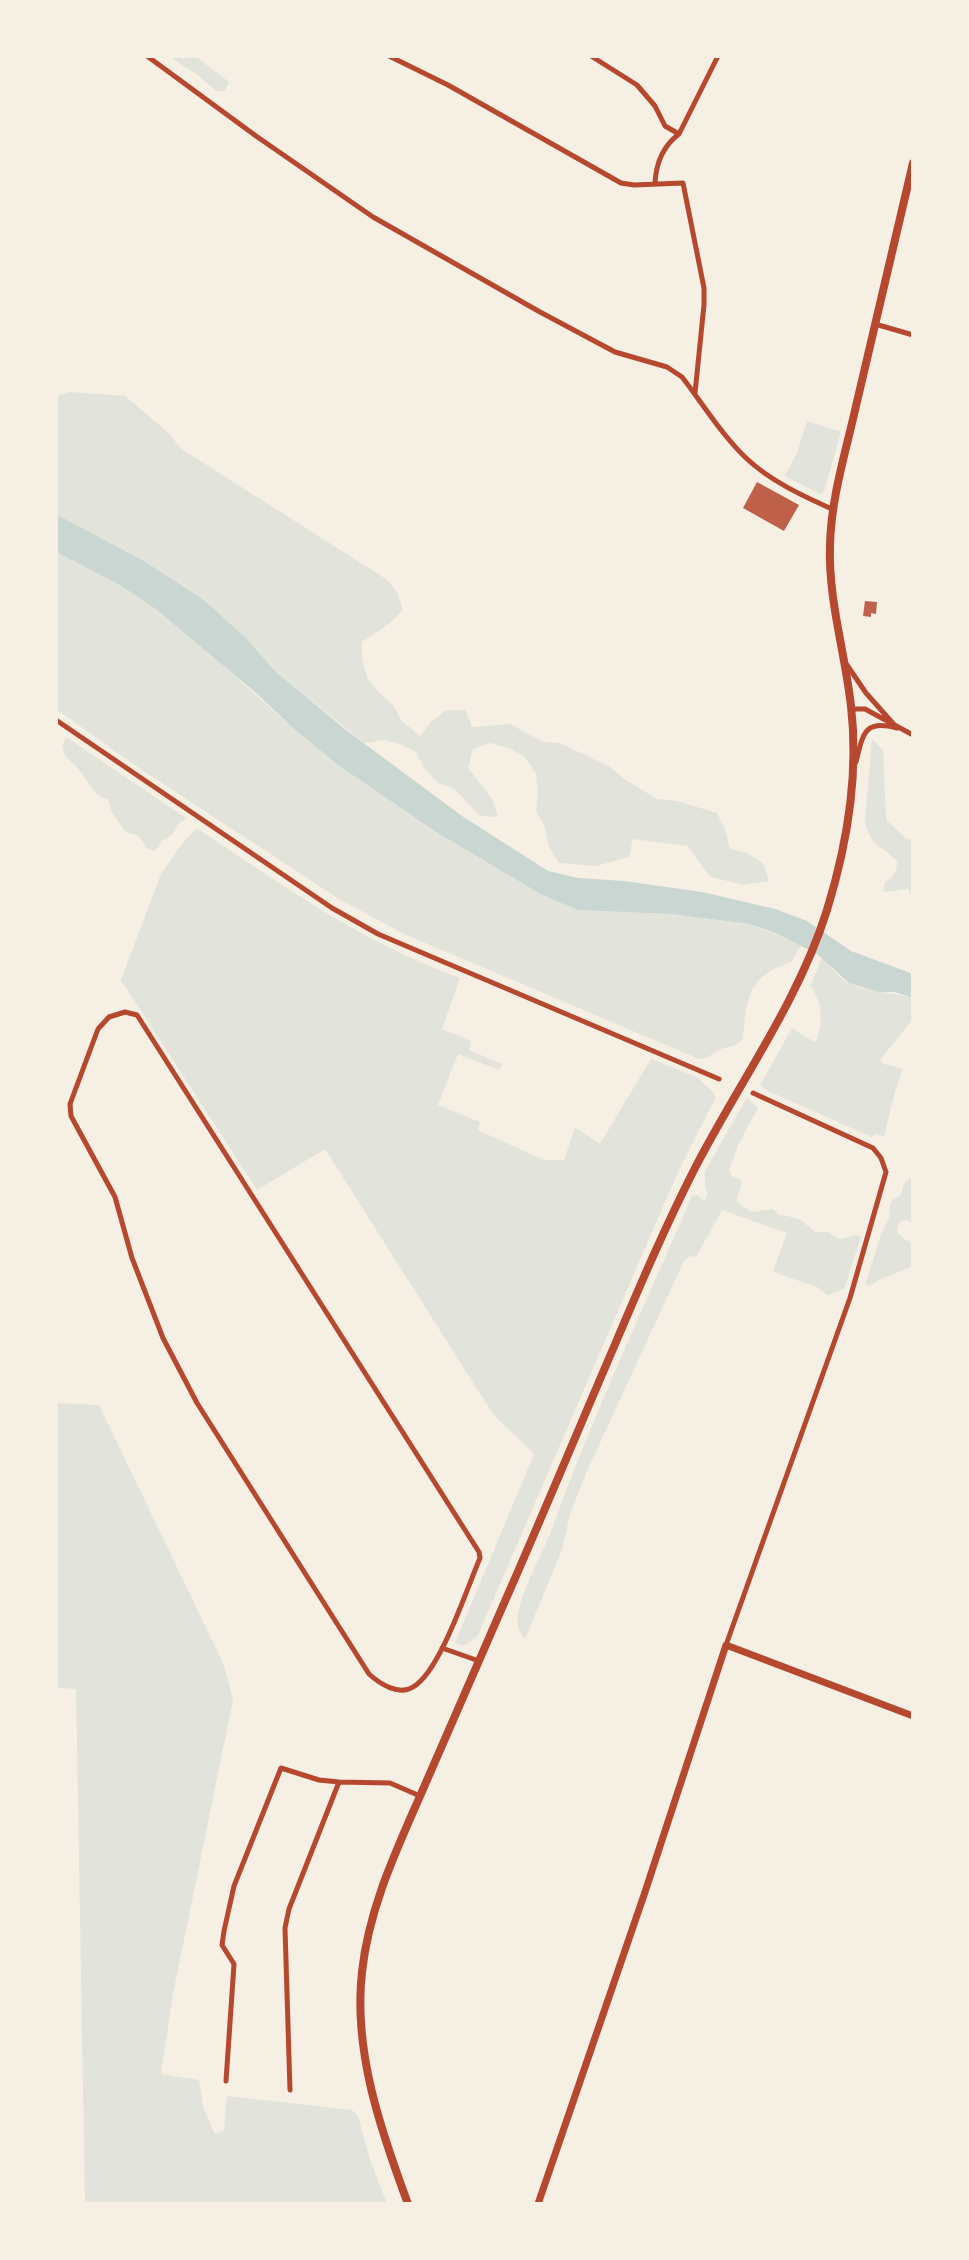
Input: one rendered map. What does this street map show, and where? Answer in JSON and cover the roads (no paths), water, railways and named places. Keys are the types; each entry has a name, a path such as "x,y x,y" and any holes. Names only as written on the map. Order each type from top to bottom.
{"main road":[{"path":"408,2204 376,2109 360,2023 365,1947 373,1912 393,1857 665,1228 698,1163 781,1015 811,953 826,912 845,834 854,771 852,709 831,580 830,544 834,510 913,163"}],"street":[{"path":"147,56 373,217 615,352 667,367 682,377 747,459 778,481 834,510"},
{"path":"389,56 448,85 621,183 683,183 704,288 695,394"},
{"path":"591,56 637,85 655,106 665,126 679,134"},
{"path":"655,183 660,156 670,141 679,134 718,56"},
{"path":"875,324 913,335"},
{"path":"844,659 866,693 897,728"},
{"path":"852,709 865,709 913,735"},
{"path":"56,720 332,908 378,934 719,1079"},
{"path":"854,771 867,729 876,725 897,728"},
{"path":"125,1012 137,1015 479,1552 480,1558 442,1648 429,1674 412,1689 396,1689 380,1684 369,1674 197,1404 163,1338 132,1258 115,1197 71,1116 70,1104 98,1029 108,1017 125,1012"},
{"path":"538,2204 726,1645 850,1298 886,1172 873,1147 753,1093"},
{"path":"726,1645 913,1716"},
{"path":"442,1648 479,1661"},
{"path":"226,2081 234,1964 222,1945 223,1931 234,1886 281,1768 319,1780 339,1783 382,1781 420,1797"},
{"path":"290,2090 285,1928 289,1909 339,1783"}]}
